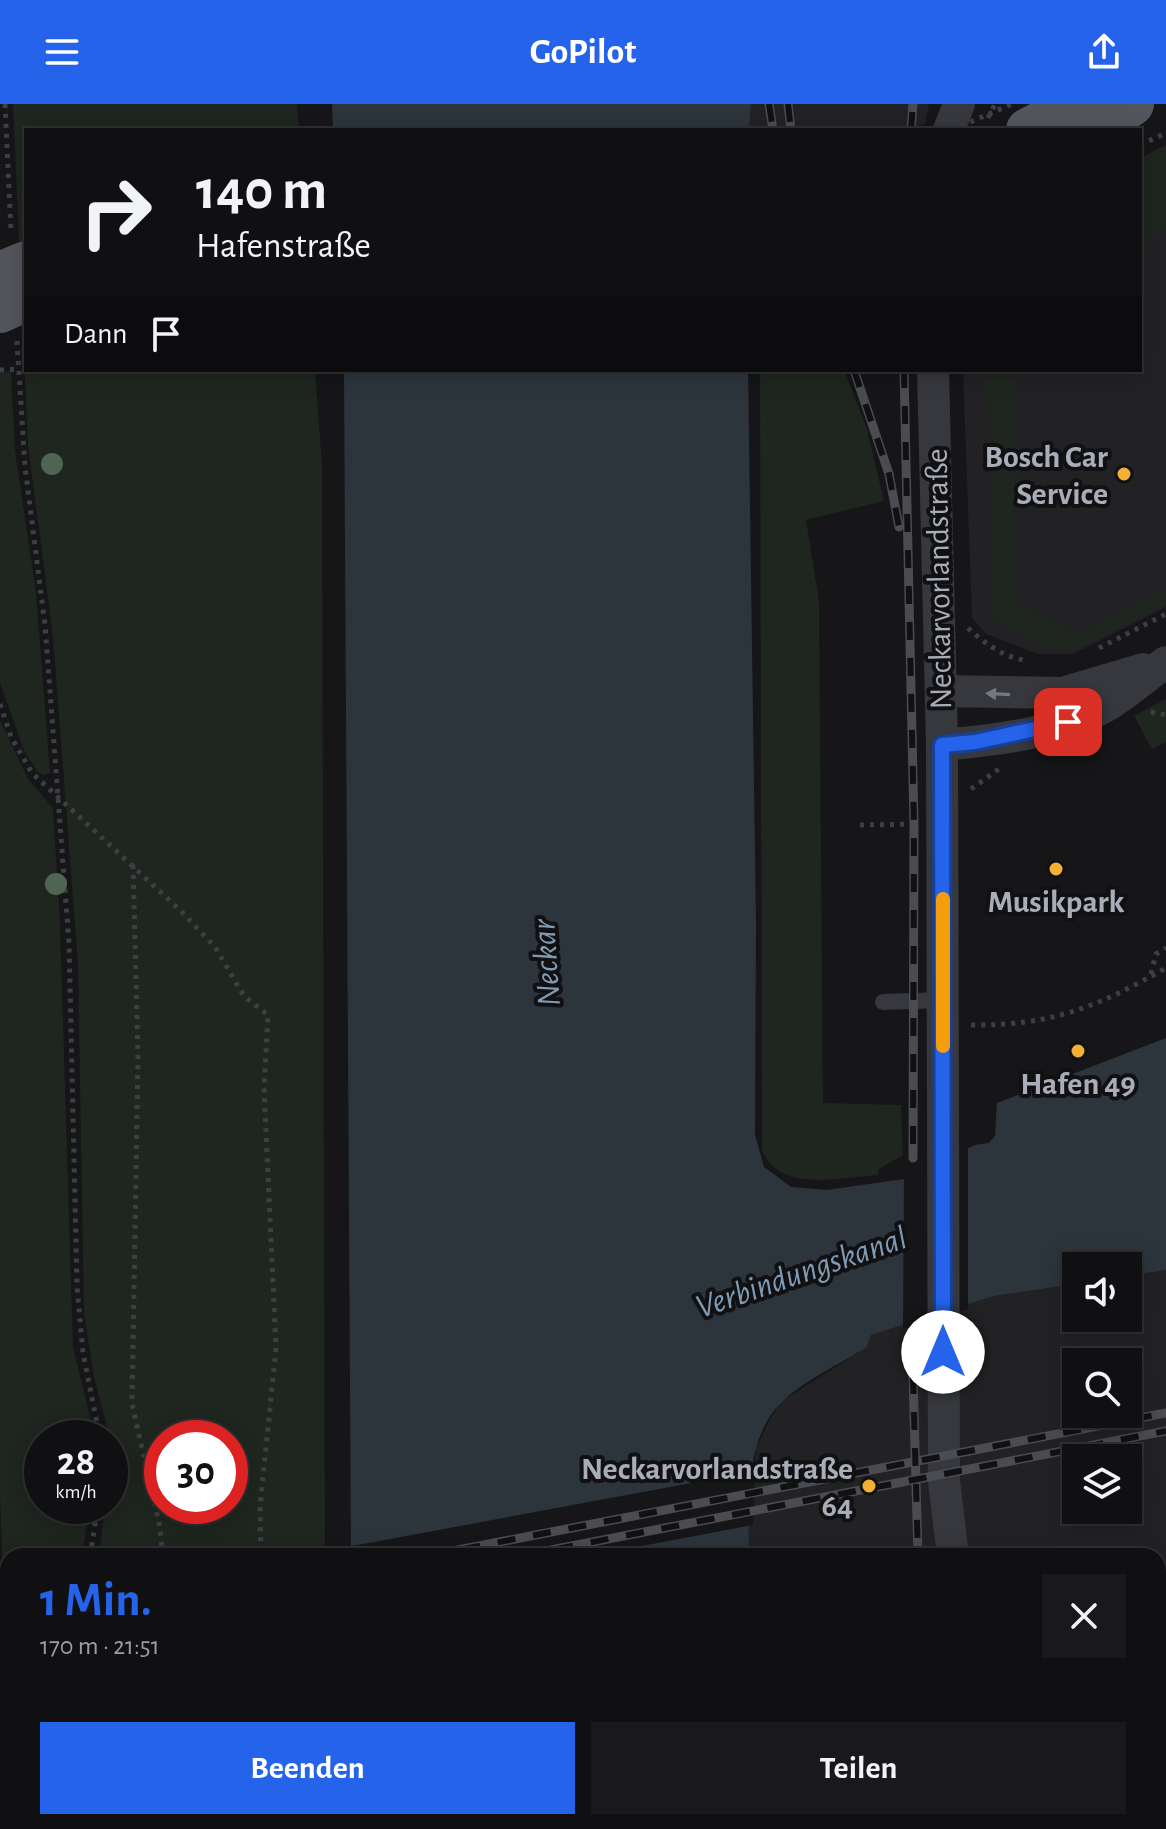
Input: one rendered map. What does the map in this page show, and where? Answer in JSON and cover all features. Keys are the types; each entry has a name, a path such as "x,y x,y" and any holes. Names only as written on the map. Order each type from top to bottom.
{"main road":[{"path":"1032,128 1077,104"},
{"path":"1093,128 1132,104"}],"street":[{"path":"952,128 959,104"},
{"name":"Neckarvorlandstraße","path":"933,372 943,823 944,1481 952,1548"},
{"path":"941,691 1062,693 1166,662"},
{"path":"942,745 1053,728 1084,717 1112,703 1166,662"}],"lane":[{"path":"883,1002 943,1000"}],"path":[{"path":"5,104 13,260"},
{"path":"956,128 1012,104"},
{"path":"1142,144 1166,133"},
{"path":"14,316 25,467 45,625 69,943 77,1287 83,1353 96,1420"},
{"path":"0,370 18,369"},
{"path":"1090,653 1166,614"},
{"path":"1012,658 1036,661"},
{"path":"0,704 11,737 32,773 133,865 215,947 244,996 268,1015 264,1103 276,1348 260,1507 261,1548"},
{"path":"860,825 943,823"},
{"path":"133,865 138,1057 132,1404 162,1548"},
{"path":"1151,975 1156,954 1166,948"},
{"path":"968,1025 1010,1026 1061,1018 1166,968"},
{"path":"91,1548 95,1524"}],"shaded area":[{"path":"13,104 297,104 299,128 24,128 24,354"},
{"path":"751,104 929,104 925,124 909,128 749,128"},
{"path":"1166,145 1166,229 1142,245 1142,157"},
{"path":"1166,157 1166,607 1073,654 1038,654 986,634 972,618 963,372 1142,372 1142,172"},
{"path":"11,371 15,450 36,592 50,773 44,775 38,772 25,753 0,683 0,373"},
{"path":"25,372 315,372 322,465 325,1548 100,1548 103,1524 128,1524 128,1420 105,1420 94,1377 84,1314 78,963 53,637 28,445"},
{"path":"760,372 845,372 867,429 884,501 806,520 819,601 823,1103 901,1105 903,1155 879,1169 878,1175 812,1180 782,1173 762,1150"},
{"path":"985,372 1013,372 1016,601 1077,634 1166,589 1166,604 1073,652 1044,648 992,618 993,492"},
{"path":"1166,699 1166,742 1152,749 1134,716"},
{"path":"0,720 28,779 53,808 60,924 73,1347 91,1420 24,1420 24,1524 87,1524 83,1548 2,1548"},
{"path":"1166,1270 1166,1548 749,1548 756,1448 782,1401 867,1347 871,1335 994,1296 1062,1286 1062,1332 1142,1332 1142,1274"}],"water":[{"path":"332,104 751,104 749,128 333,128"},
{"path":"344,372 748,372 756,922 755,1135 764,1167 791,1187 827,1190 904,1179 975,1145 989,1143 995,1136 997,1103 1166,1038 1166,1270 1142,1274 1142,1252 1062,1252 1062,1286 994,1296 871,1335 867,1347 802,1386 770,1416 761,1434 751,1474 749,1548 351,1548"}],"pier":[{"path":"968,1144 968,1309 903,1329 904,1175"},
{"path":"756,1471 753,1525 631,1548 347,1547"}],"railway":[{"path":"769,104 773,128"},
{"path":"788,104 791,128"},
{"path":"911,128 913,104"},
{"path":"855,372 889,474 899,527"},
{"path":"904,372 914,824 913,1158"},
{"path":"912,1340 918,1548"},
{"path":"468,1548 1166,1413"},
{"path":"561,1548 1166,1431"}],"slow traffic":[{"path":"943,899 943,1046"}],"place":[{"name":"Bosch Car Service","path":"1124,474"},
{"name":"Musikpark","path":"1056,869"},
{"name":"Hafen 49","path":"1078,1051"},
{"name":"Neckarvorlandstraße 64","path":"869,1486"}],"route":[{"path":"943,1352 942,745 1053,728 1068,722"}],"water label":[{"name":"Neckar","path":"545,963"},
{"name":"Verbindungskanal","path":"801,1271"}]}
